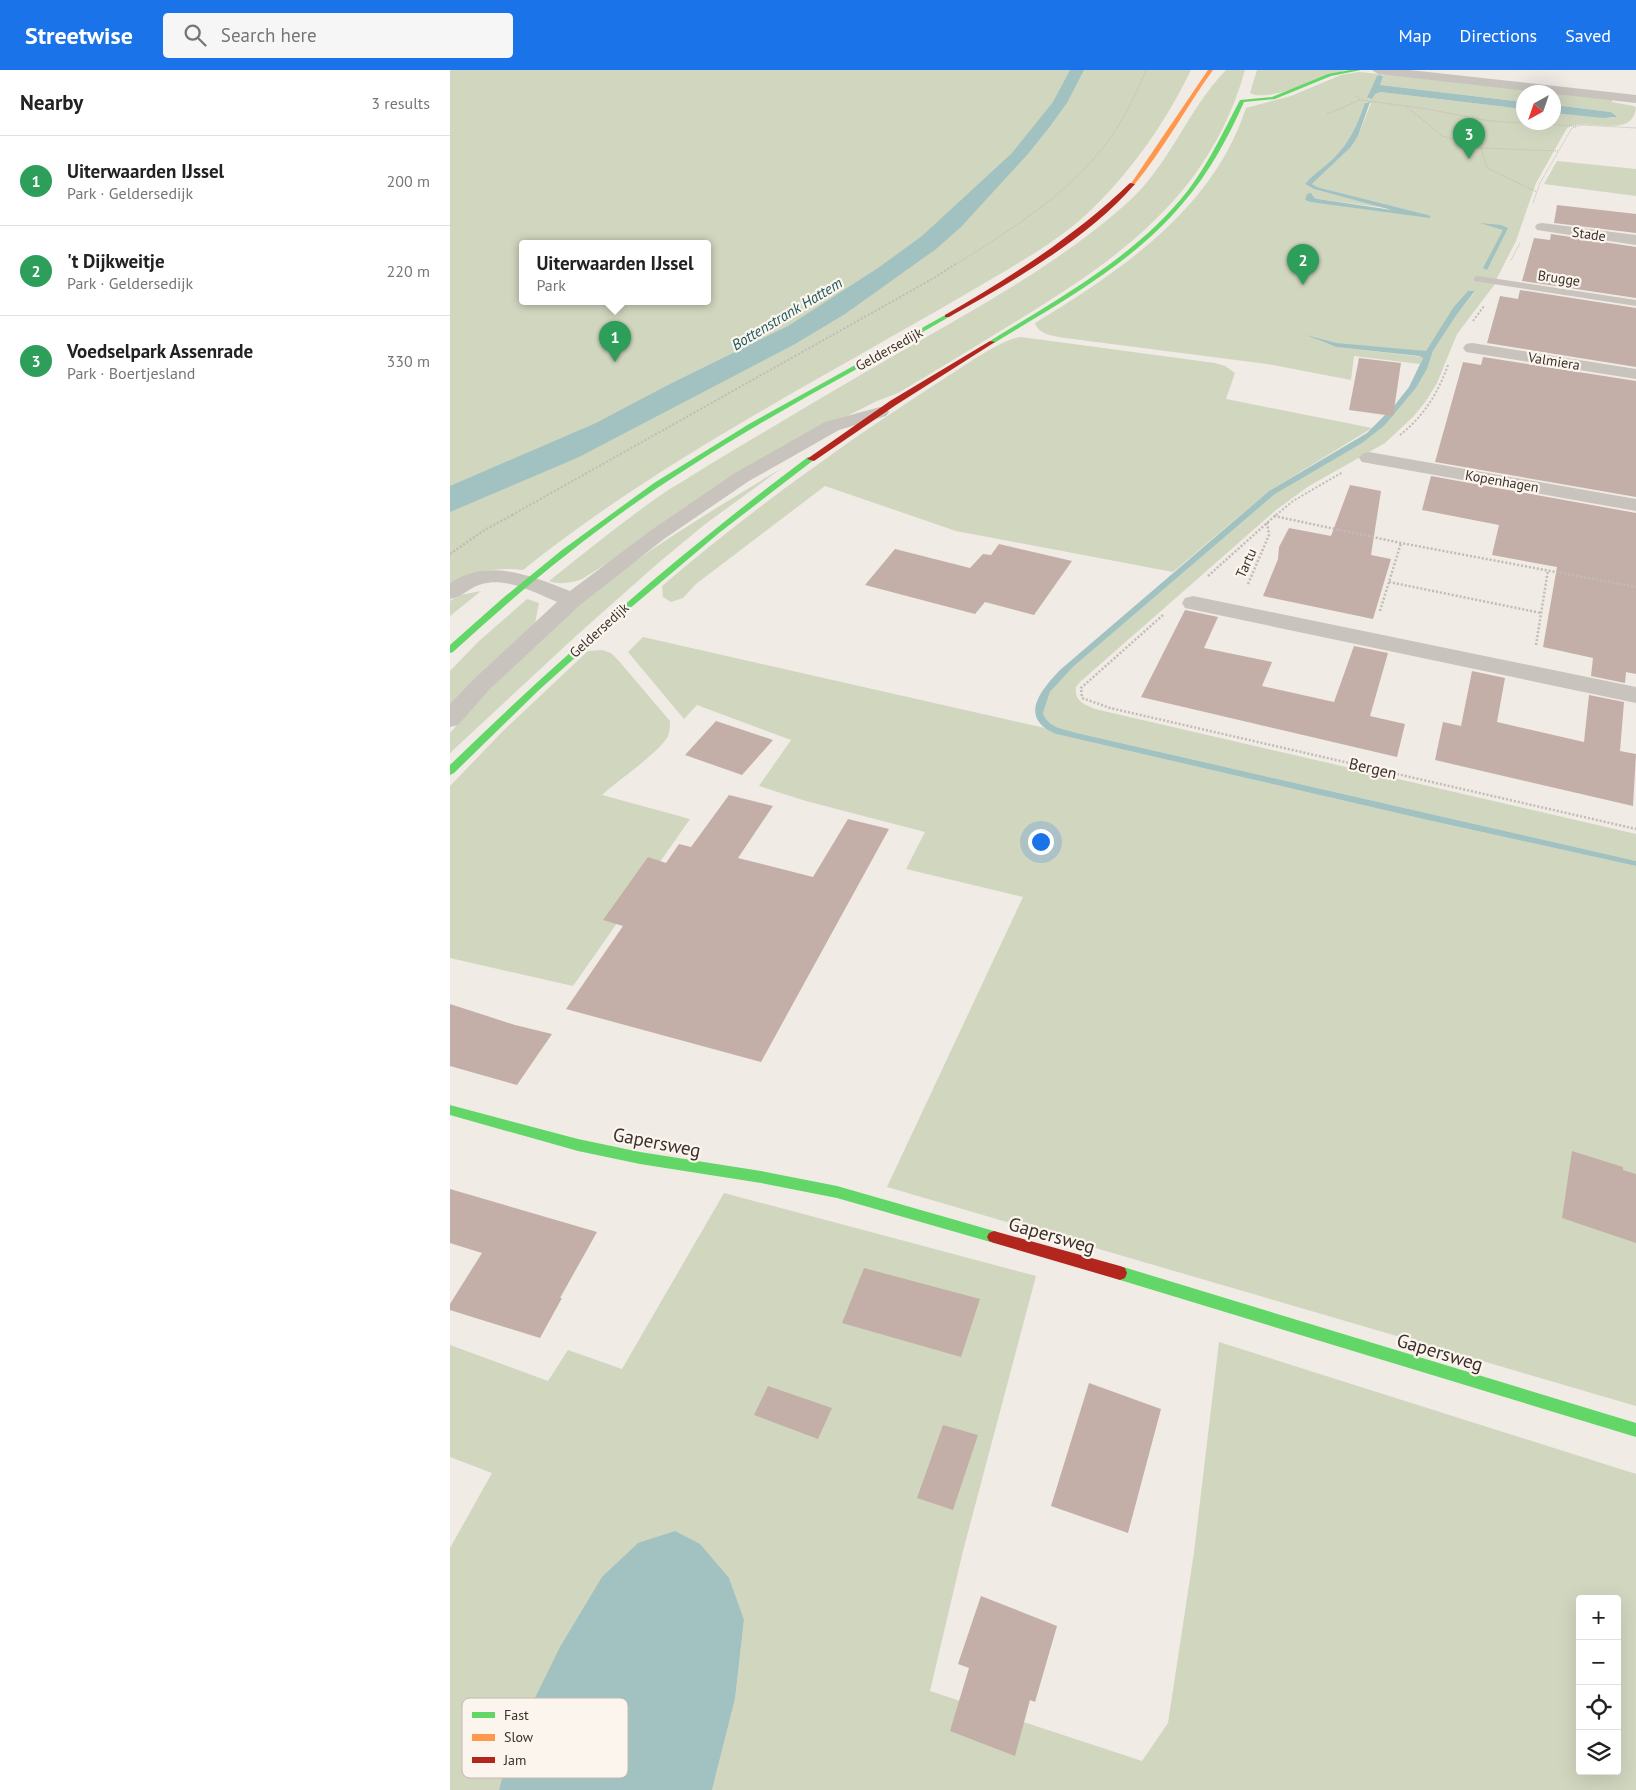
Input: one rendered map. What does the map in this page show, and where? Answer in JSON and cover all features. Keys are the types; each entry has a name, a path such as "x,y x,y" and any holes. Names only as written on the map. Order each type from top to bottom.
{"street":[{"name":"Geldersedijk","path":"450,650 526,583 604,521 724,442 962,307 1017,274 1077,233 1144,170 1189,100 1211,70"},
{"path":"1330,75 1359,70"},
{"path":"1378,70 1636,99"},
{"name":"Geldersedijk","path":"450,771 490,730 652,584 780,482 880,412 1080,288 1146,238 1169,216 1199,179 1223,144 1242,101 1273,98 1330,75"},
{"name":"Stade","path":"1542,227 1636,240"},
{"name":"Valmiera","path":"1472,348 1636,374"},
{"name":"Geldersedijk","path":"450,719 482,684 572,600 657,535 742,476 832,426 880,412"},
{"name":"Kopenhagen","path":"1368,458 1636,505"},
{"path":"450,593 469,581 482,577 502,576 572,600"},
{"path":"1193,603 1636,695"},
{"name":"Gapersweg","path":"450,1110 578,1144 640,1158 761,1177 862,1199 1109,1270 1636,1430"}],"lane":[{"name":"Brugge","path":"1478,279 1636,303"}],"path":[{"path":"450,554 483,531 934,278 1033,214 1077,177 1109,140 1133,100 1146,70"},
{"path":"1330,75 1349,85 1360,100"},
{"path":"1327,114 1360,100 1490,121 1636,128"},
{"path":"1405,106 1442,136 1481,148 1558,151"},
{"path":"1469,326 1500,283 1524,235 1540,183 1570,130 1577,126"},
{"path":"1481,148 1487,168 1537,192"},
{"path":"1526,225 1542,227"},
{"path":"1202,582 1274,516 1321,484 1368,458 1403,433 1419,418 1440,389 1450,361"},
{"path":"1274,516 1636,587"},
{"name":"Tartu","path":"1236,612 1270,535 1267,522"},
{"path":"1379,615 1402,542"},
{"path":"1536,647 1548,570"},
{"path":"1389,582 1541,613"},
{"name":"Bergen","path":"1166,612 1081,688 1082,698 1110,708 1636,829"}],"green space":[{"path":"450,70 1191,70 1160,126 1122,177 1083,218 1048,244 701,447 610,505 523,570 503,569 485,571 450,584"},
{"path":"1226,70 1245,70 1229,114 1209,153 1185,188 1156,219 1125,247 1054,298 1015,322 898,393 877,401 821,429 582,579 566,583 549,581 628,519 670,489 802,409 1011,288 1099,227 1126,204 1154,173 1200,103"},
{"path":"1257,70 1345,70 1297,88 1269,95 1258,95 1250,93"},
{"path":"1359,72 1516,88 1516,101 1380,85 1383,75 1379,75 1368,99 1371,99 1375,93 1380,92 1516,108 1516,130 1561,130 1561,114 1614,118 1611,112 1561,106 1561,94 1612,100 1612,102 1636,107 1633,117 1627,123 1608,126 1586,124 1567,128 1536,183 1516,241 1496,280 1477,281 1495,284 1457,334 1437,383 1413,417 1385,443 1309,486 1276,510 1080,682 1076,687 1078,699 1095,709 1636,834 1636,861 1077,733 1053,725 1045,718 1043,713 1050,692 1073,667 1275,494 1337,457 1385,425 1416,388 1427,369 1433,351 1456,315 1430,353 1345,346 1315,339 1336,347 1423,357 1420,364 1354,356 1351,380 1267,364 1056,336 1047,334 1037,327 1035,323 1100,281 1161,234 1188,206 1211,177 1231,144 1246,108 1291,96 1341,75","holes":["1366,102 1371,103 1358,136 1351,147 1312,184 1317,187 1428,215 1305,200 1313,194 1318,199 1393,209 1314,189 1305,184 1340,152 1353,132","1473,291 1475,292 1457,314"]},
{"path":"1557,161 1636,169 1636,196 1544,184"},
{"path":"1021,337 1215,363 1225,366 1235,373 1226,399 1372,428 1269,491 1173,572 956,531 825,486 696,584 683,598 671,602 663,597 662,586 798,478 869,428 992,348"},
{"path":"782,468 704,525 657,564 577,635 450,753 450,733 504,674 562,618 641,557"},
{"path":"481,591 450,616 450,601 460,595"},
{"path":"527,599 539,603 535,623 450,708 450,671 479,641"},
{"path":"643,637 1045,728 1056,734 1423,819 1636,866 1636,1406 887,1187 1023,897 906,869 925,832 806,801 759,786 791,740 697,705 684,719 628,652"},
{"path":"602,650 611,653 618,660 670,721 670,728 669,734 663,743 648,758 602,795 690,819 573,986 450,958 450,786 504,730 588,651"},
{"path":"724,1193 1036,1276 963,1551 930,1691 1142,1761 1168,1723 1194,1552 1219,1342 1636,1474 1636,1790 712,1790 735,1699 744,1620 606,1698 462,1698 462,1778 502,1778 499,1790 450,1790 450,1548 492,1473 450,1457 450,1345 548,1381 568,1350 622,1369"}],"water":[{"path":"1070,70 1084,70 1067,103 1027,155 961,227 936,249 845,314 795,344 577,458 450,512 450,486 596,423 788,326 878,268 922,236 1012,153 1053,102"},
{"path":"1377,76 1383,76 1380,85 1516,101 1516,108 1380,92 1375,94 1372,99 1367,98"},
{"path":"1370,102 1358,136 1351,147 1312,184 1317,187 1428,215 1430,218 1305,200 1307,194 1311,193 1318,199 1392,210 1314,189 1305,184 1340,152 1353,132 1365,103"},
{"path":"1561,106 1611,112 1617,117 1603,118 1561,114"},
{"path":"1480,223 1501,225 1508,228 1487,270 1483,268 1503,230"},
{"path":"1468,291 1475,291 1457,314 1433,351 1427,369 1416,388 1385,425 1362,443 1275,494 1073,667 1050,692 1043,713 1045,718 1053,725 1077,733 1636,861 1636,866 1056,734 1044,728 1035,712 1036,704 1040,695 1060,670 1269,491 1367,433 1394,406 1409,387 1423,358 1336,347 1306,335 1336,343 1426,351 1453,308"},
{"path":"675,1531 700,1544 729,1578 744,1620 735,1699 712,1790 499,1790 502,1778 628,1778 628,1698 535,1698 560,1647 602,1577 638,1543"}],"building":[{"path":"1557,205 1636,214 1636,233 1554,223"},
{"path":"1551,234 1636,247 1636,298 1522,281 1534,238 1550,240"},
{"path":"1520,290 1636,308 1636,367 1487,343 1500,296 1518,299"},
{"path":"1483,357 1636,381 1636,497 1435,462 1463,362 1481,365"},
{"path":"1359,358 1401,363 1393,416 1349,410"},
{"path":"1431,476 1636,513 1636,674 1626,672 1625,683 1591,676 1593,658 1543,647 1557,567 1492,555 1499,525 1422,510"},
{"path":"1350,485 1381,491 1371,555 1391,559 1373,619 1263,596 1278,559 1279,547 1289,528 1331,536"},
{"path":"999,544 1072,561 1034,615 985,602 975,614 865,585 895,549 970,568 983,554 991,555"},
{"path":"1185,610 1218,617 1204,648 1272,662 1262,686 1334,702 1354,646 1388,653 1370,716 1405,724 1397,757 1141,697"},
{"path":"1472,671 1505,678 1497,722 1584,742 1589,695 1624,702 1620,751 1636,754 1633,806 1435,760 1443,722 1461,726"},
{"path":"716,721 773,740 742,775 685,755"},
{"path":"729,795 773,806 738,858 813,877 848,819 889,829 761,1062 566,1009 623,926 603,920 648,857 666,863 679,844 691,847"},
{"path":"450,1004 515,1025 552,1034 517,1085 450,1066"},
{"path":"1572,1151 1623,1167 1623,1170 1636,1174 1636,1243 1562,1218"},
{"path":"450,1189 597,1232 540,1338 450,1310 450,1304 482,1253 450,1243"},
{"path":"864,1268 980,1299 961,1357 842,1323"},
{"path":"1089,1383 1161,1409 1128,1533 1051,1506"},
{"path":"768,1386 832,1408 818,1439 754,1415"},
{"path":"943,1425 978,1435 953,1510 917,1498"},
{"path":"981,1596 1057,1626 1035,1702 1030,1700 1015,1756 950,1731 969,1668 958,1664"}],"traffic: fast":[{"path":"992,342 1068,296 1117,262 1161,224 1181,202 1208,166 1223,141 1242,101 1273,98 1330,75 1359,70"},
{"path":"450,650 535,575 595,528 656,485 752,426 947,316"},
{"path":"450,771 536,688 624,608 716,532 811,459"},
{"path":"450,1110 578,1145 640,1158 761,1177 837,1192 994,1237"},
{"path":"1120,1273 1636,1430"}],"traffic: slow":[{"path":"1132,184 1143,171 1190,98 1211,70"}],"traffic: jam":[{"path":"947,316 996,288 1068,240 1112,204 1132,184"},
{"path":"811,459 893,403 992,342"},
{"path":"994,1237 1120,1273"}],"place":[{"name":"Voedselpark Assenrade","path":"1469,159"},
{"name":"'t Dijkweitje","path":"1303,285"},
{"name":"Uiterwaarden IJssel","path":"615,362"}],"water label":[{"name":"Bottenstrank Hattem","path":"787,314"}]}
